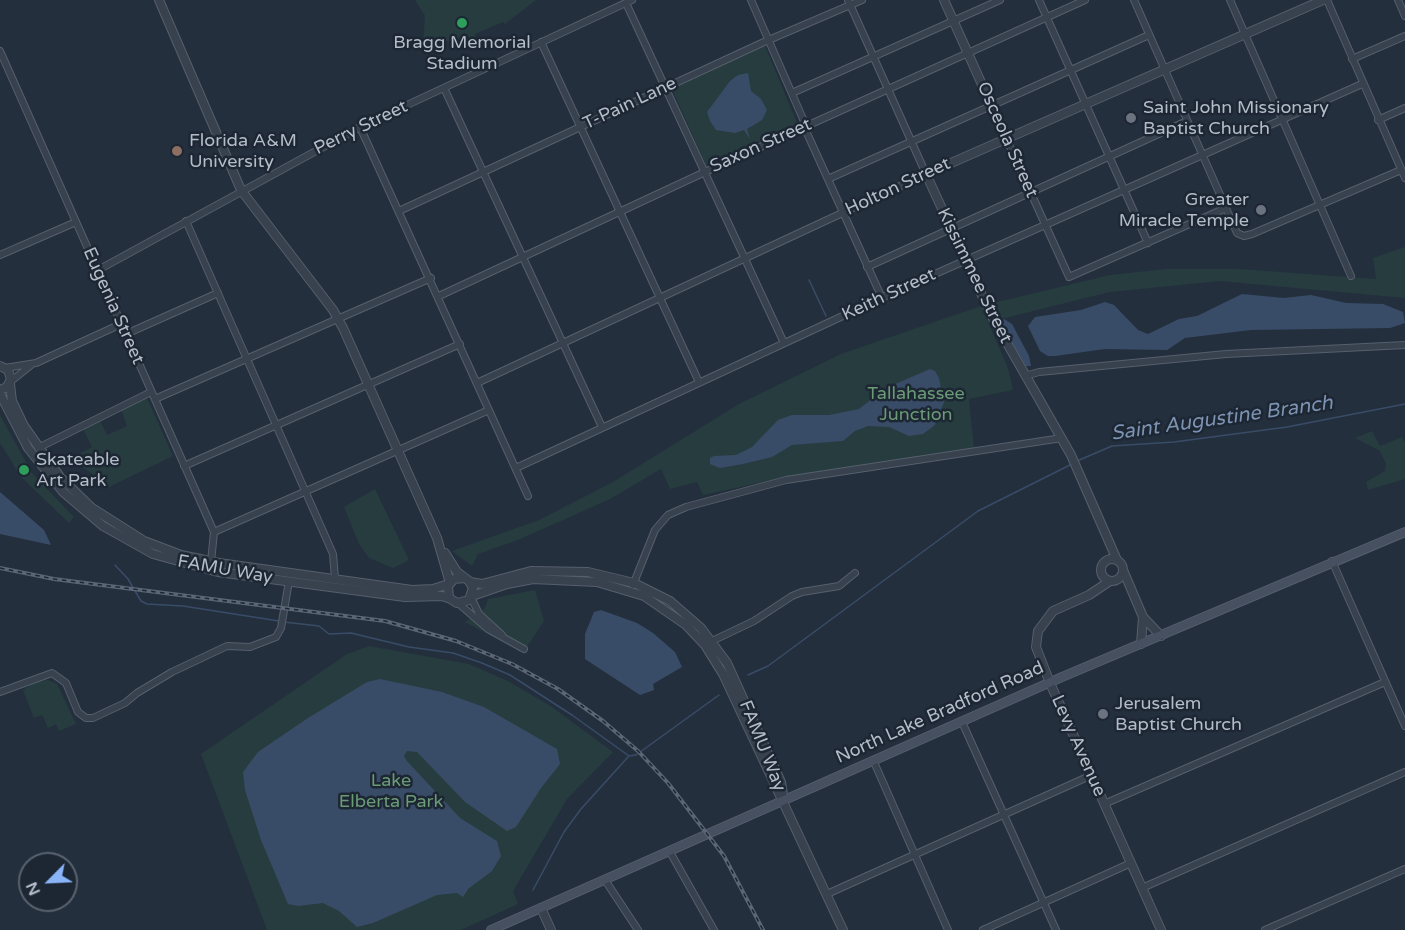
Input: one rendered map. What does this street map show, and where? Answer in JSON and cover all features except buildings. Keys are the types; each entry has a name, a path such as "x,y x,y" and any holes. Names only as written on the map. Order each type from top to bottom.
{"main road":[{"name":"North Lake Bradford Road","path":"495,929 1050,683 1332,561 1405,532"}],"street":[{"path":"159,0 241,190 338,319 437,538 454,569 467,580 479,614 502,636"},
{"path":"751,0 882,298"},
{"name":"T-Pain Lane","path":"399,211 849,3 862,0"},
{"name":"Osceola Street","path":"944,0 1067,275 1071,277 1148,243"},
{"path":"792,93 1000,0"},
{"path":"1039,0 1148,243 1226,208"},
{"name":"Saxon Street","path":"439,296 705,172 1085,0"},
{"path":"1134,0 1233,228 1239,235 1252,234 1401,170"},
{"path":"1230,0 1318,206 1351,276"},
{"path":"1325,0 1405,178"},
{"name":"Holton Street","path":"477,382 1085,102 1325,0"},
{"path":"1398,0 1405,16"},
{"path":"629,1 666,87 784,342"},
{"name":"Perry Street","path":"98,270 360,127 629,1"},
{"name":"Kissimmee Street","path":"849,3 991,315 1071,455 1117,560"},
{"path":"828,179 1149,35"},
{"path":"1352,59 1405,36"},
{"path":"541,42 699,382"},
{"name":"Eugenia Street","path":"0,51 214,532 212,562"},
{"name":"Keith Street","path":"516,468 784,342 1362,84"},
{"path":"444,88 602,427"},
{"path":"1378,120 1405,108"},
{"path":"867,267 1187,122"},
{"path":"360,127 431,278 528,496"},
{"path":"186,221 334,556 335,578"},
{"path":"0,255 76,222"},
{"path":"155,399 431,278"},
{"path":"126,334 218,293"},
{"path":"10,383 36,363 121,324"},
{"path":"184,466 460,344"},
{"path":"1025,376 1039,372 1226,354 1405,345"},
{"path":"2,366 36,363"},
{"name":"FAMU Way","path":"2,366 10,373 15,408 38,448 78,496 112,523 159,547 212,562 417,590 433,589 456,579 482,584 525,572 550,570 594,572 679,608 712,641 736,682 781,782 784,801"},
{"name":"FAMU Way","path":"10,383 0,392 23,441 50,478 82,511 110,531 153,554 188,566 405,597 442,596 454,601 466,602 472,597 511,583 538,579 590,581 632,587 671,613 705,645 723,674 772,784 784,801"},
{"path":"38,448 152,392"},
{"path":"214,532 489,410"},
{"path":"632,587 657,526 672,513 691,505 786,480 1062,438"},
{"path":"437,538 449,584 448,593 454,601 480,623 524,649"},
{"path":"1099,586 1101,566 1111,546"},
{"path":"1106,560 1117,560 1143,617 1161,636"},
{"path":"1332,561 1405,726"},
{"path":"1112,581 1120,577 1123,570"},
{"path":"712,641 754,621 792,596 802,592 839,586 855,573"},
{"path":"1101,574 1130,588"},
{"path":"0,692 52,673 66,683 78,712 86,718 93,718 125,703 137,693 178,670 227,646 254,646 274,638 281,628 289,581"},
{"name":"Levy Avenue","path":"1112,581 1099,586 1089,595 1053,611 1038,631 1036,647 1161,930"},
{"path":"1141,644 1143,617"},
{"path":"1104,804 1385,682"},
{"path":"962,722 1056,930"},
{"path":"874,762 948,930"},
{"path":"1142,888 1405,772"},
{"path":"827,894 1092,776"},
{"path":"784,801 843,930"},
{"path":"670,852 714,930"},
{"path":"983,930 1131,863"},
{"path":"1265,930 1405,869"},
{"path":"605,880 638,930"},
{"path":"541,908 551,930"}],"green space":[{"name":"Bragg Memorial Stadium","path":"415,0 536,0 505,24 503,22 475,34 475,37 423,44 425,16"},
{"path":"765,46 798,125 706,165 672,89"},
{"path":"1405,247 1405,298 1220,281 1110,292 997,320 989,304 1110,275 1166,269 1239,269 1376,279 1373,258"},
{"name":"Tallahassee Junction","path":"981,306 1008,368 1013,390 969,399 974,449 791,476 703,495 697,482 670,489 661,469 610,499 518,540 478,554 472,566 452,551 539,520 613,482 739,404 841,354"},
{"path":"147,398 173,456 109,487 71,458 92,447 83,429 100,421 107,435 127,426 121,409"},
{"name":"Skateable Art Park","path":"0,415 32,473 74,517 69,523 19,475 0,443"},
{"path":"1372,431 1380,446 1402,437 1405,443 1405,479 1368,490 1366,482 1385,471 1386,464 1380,451 1355,438"},
{"path":"375,489 409,560 393,568 369,558 359,544 344,507"},
{"path":"535,590 544,621 523,653 465,622 485,608 488,599"},
{"name":"Lake Elberta Park","path":"369,646 469,664 510,682 552,707 613,752 567,799 513,891 518,904 461,930 267,930 201,754 347,654"},
{"path":"48,680 57,684 76,724 59,731 56,724 48,728 42,715 34,718 23,690 36,682"}],"water":[{"path":"748,73 751,91 761,99 767,110 762,120 747,129 750,139 744,130 735,133 716,130 707,112 730,81 738,75"},
{"path":"1242,294 1284,298 1311,295 1346,303 1383,304 1403,312 1405,323 1390,328 1251,330 1185,338 1167,350 1105,349 1055,356 1048,356 1040,351 1028,326 1035,317 1081,310 1105,302 1114,305 1138,330 1148,334 1179,319 1197,316"},
{"path":"1004,319 1012,324 1029,356 1031,366 1026,366 999,321"},
{"path":"930,369 935,371 939,378 944,402 935,425 923,434 909,436 889,427 868,426 855,431 843,441 792,445 772,457 720,468 710,464 710,458 714,456 736,455 752,447 778,420 792,415 829,415 859,409 886,388"},
{"path":"0,492 44,530 51,545 0,534"},
{"path":"601,610 637,623 653,633 675,652 682,667 653,684 654,690 640,695 585,659 585,634 594,612"},
{"name":"Lake Elberta Park","path":"380,679 442,692 484,707 557,749 560,764 541,788 516,827 507,831 465,802 417,752 407,751 404,756 406,760 460,818 497,841 501,856 492,871 468,889 463,897 457,893 437,895 373,923 357,927 339,911 323,903 298,906 288,904 261,840 245,790 243,772 258,752 308,718 367,682"}],"waterway":[{"path":"809,280 826,316"},
{"name":"Saint Augustine Branch","path":"1077,461 1112,446 1174,442 1287,427 1405,404"},
{"name":"Saint Augustine Branch","path":"748,675 768,666 978,511 1070,465"},
{"name":"Saint Augustine Branch","path":"115,565 128,579 141,601 147,604 183,606 279,621"},
{"name":"Saint Augustine Branch","path":"284,622 319,626 329,634 351,633 409,647 453,653 482,663 510,675 572,715 629,756 636,755 719,695"},
{"path":"533,890 564,832 581,809 628,757"}],"railway":[{"path":"0,568 54,579 385,621 456,641 512,664 558,689 603,721 638,751 668,783 724,856 763,930"}],"place":[{"name":"Bragg Memorial Stadium","path":"462,23"},
{"name":"Saint John Missionary Baptist Church","path":"1131,118"},
{"name":"Florida A&M University","path":"177,151"},
{"name":"Greater Miracle Temple","path":"1261,210"},
{"name":"Skateable Art Park","path":"24,470"},
{"name":"Jerusalem Baptist Church","path":"1103,714"}]}
